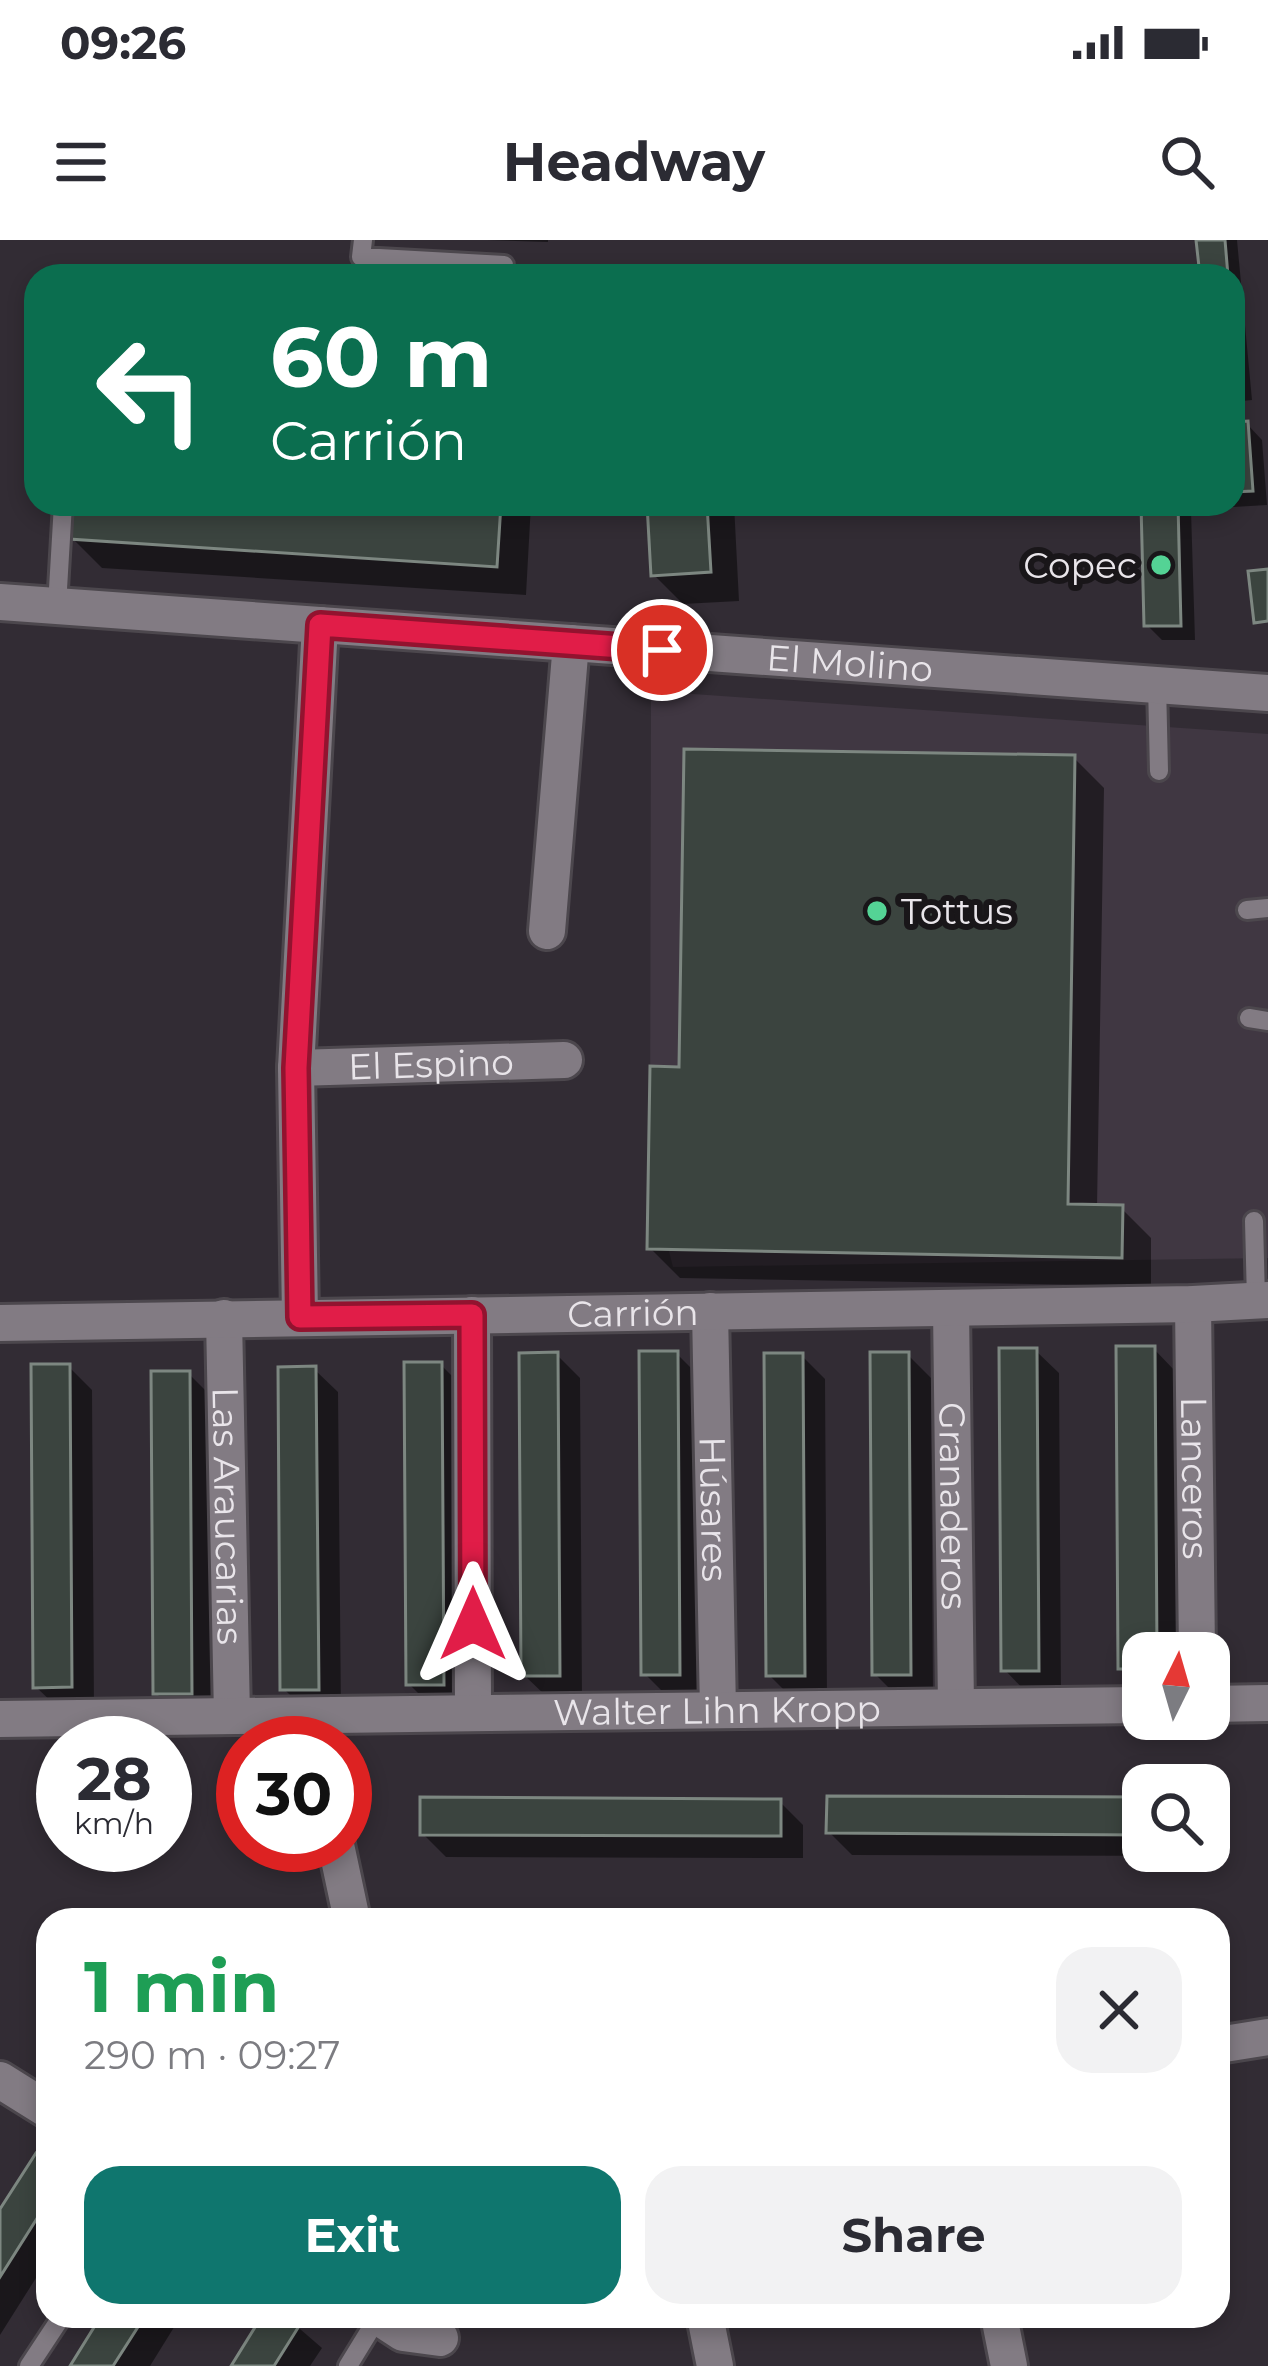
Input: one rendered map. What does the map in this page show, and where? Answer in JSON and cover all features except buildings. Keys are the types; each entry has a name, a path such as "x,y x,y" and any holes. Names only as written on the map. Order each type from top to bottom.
{"street":[{"name":"El Molino","path":"0,602 1268,692"},
{"path":"300,1317 296,1068 320,625"},
{"path":"547,931 572,643"},
{"name":"El Espino","path":"296,1068 564,1060"},
{"name":"Carrión","path":"0,1324 1262,1300"},
{"name":"Lanceros","path":"1193,1304 1197,1632"},
{"name":"Granaderos","path":"951,1308 956,1707"},
{"name":"Húsares","path":"710,1311 718,1710"},
{"path":"472,1315 473,1713"},
{"name":"Las Araucarias","path":"224,1318 232,1716"},
{"path":"1230,1704 1268,1703"},
{"name":"Walter Lihn Kropp","path":"372,1723 473,1713 1122,1705"},
{"name":"Walter Lihn Kropp","path":"0,1719 216,1716"},
{"path":"342,1872 349,1908"},
{"path":"1230,2043 1268,2037"},
{"path":"0,2080 36,2102"},
{"path":"396,2328 440,2340"},
{"path":"708,2328 716,2366"},
{"path":"1001,2328 1009,2366"}],"lane":[{"path":"363,240 361,257 486,264"},
{"path":"57,606 62,516"},
{"path":"1156,684 1159,771"},
{"path":"1246,910 1268,908"},
{"path":"1254,1220 1262,1300"},
{"path":"29,2366 54,2328"},
{"path":"348,2366 370,2328"}],"shaded area":[{"name":"Tottus","path":"651,691 1268,734 1268,1258 673,1267 650,1176"}],"place":[{"name":"Copec","path":"1161,565"},
{"name":"Tottus","path":"877,911"}],"route":[{"path":"473,1624 472,1315 300,1317 296,1068 320,625 662,650"}]}
